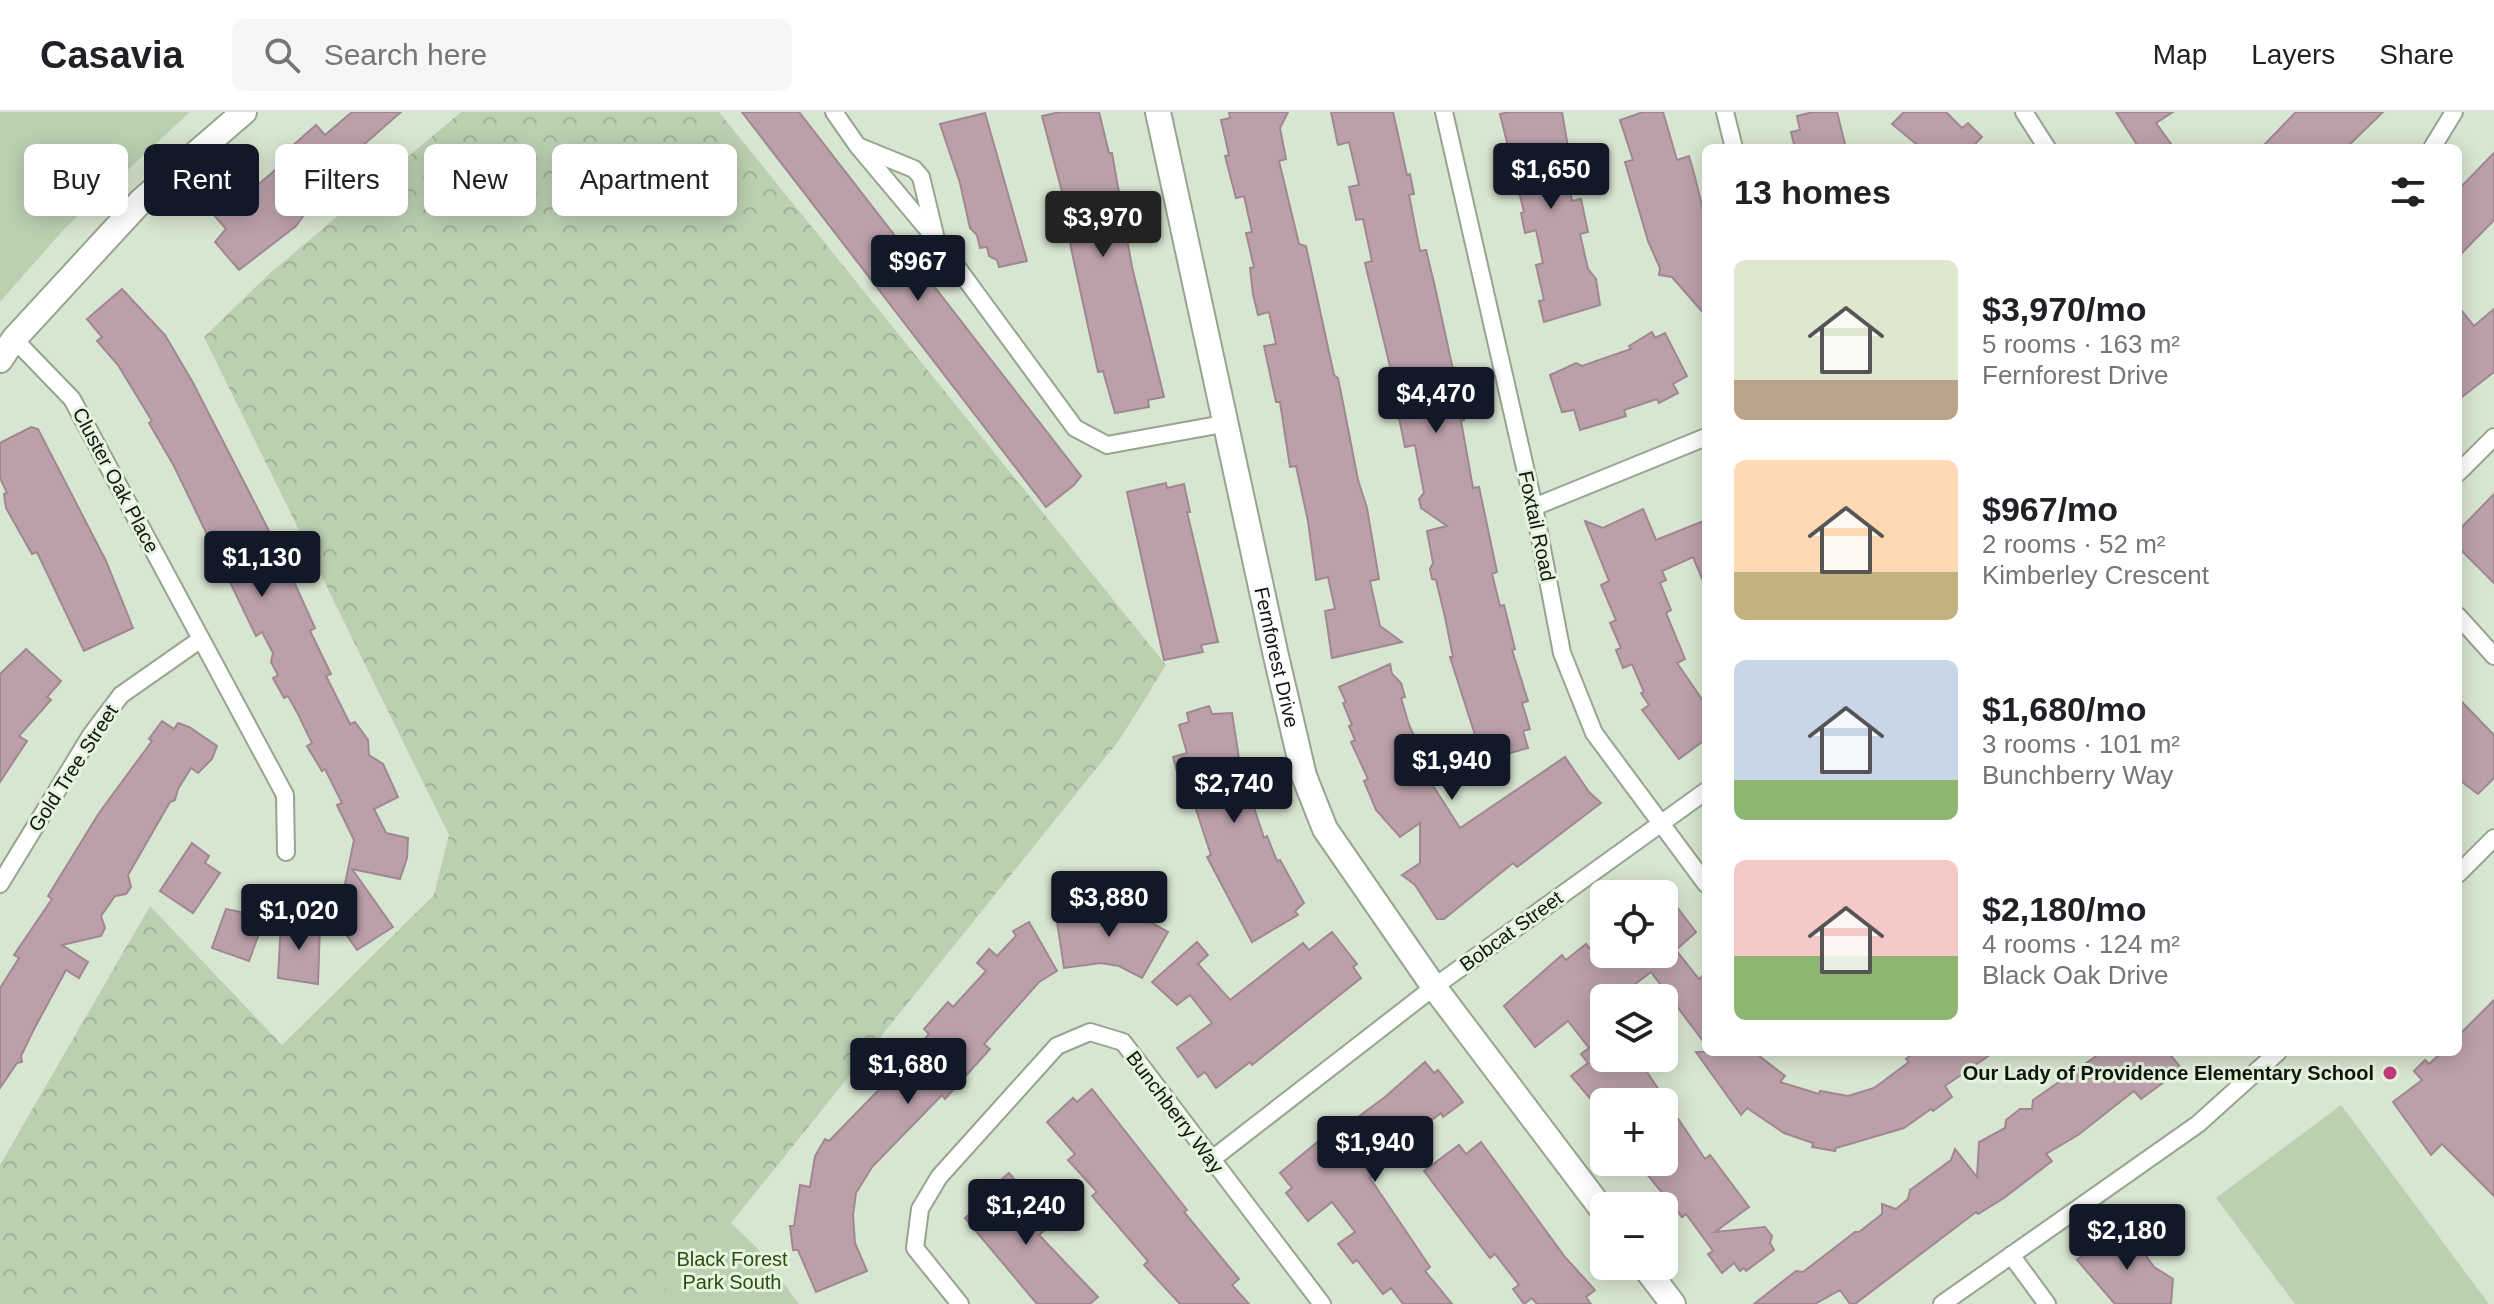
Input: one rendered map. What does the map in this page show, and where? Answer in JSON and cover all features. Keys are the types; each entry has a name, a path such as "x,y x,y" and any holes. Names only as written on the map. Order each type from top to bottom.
{"street":[{"path":"0,360 14,339 142,200 244,112"},
{"path":"834,112 857,145 940,244 1075,428 1107,445 1223,424"},
{"name":"Fernforest Drive","path":"1158,112 1223,424 1304,776 1325,829 1434,987 1590,1193"},
{"name":"Foxtail Road","path":"1444,112 1568,666 1594,733 1702,879"},
{"path":"1725,112 1733,144"},
{"path":"2024,112 2044,144"},
{"path":"2434,144 2454,112"},
{"path":"857,145 914,169 921,177 933,230 940,244"},
{"name":"Cluster Oak Place","path":"14,339 72,399 285,795 286,852"},
{"path":"2462,469 2494,437"},
{"path":"1534,507 1702,439"},
{"path":"2462,620 2494,656"},
{"name":"Gold Tree Street","path":"0,884 91,735 121,695 201,639"},
{"name":"Bobcat Street","path":"1211,1160 1434,987 1702,794"},
{"path":"2462,870 2494,838"},
{"name":"Bunchberry Way","path":"960,1304 915,1248 920,1209 939,1177 1057,1046 1090,1032 1123,1042 1322,1304"},
{"path":"1942,1304 2198,1124 2274,1056"},
{"path":"2011,1255 2047,1304"},
{"path":"1655,1280 1673,1304"}],"green space":[{"path":"0,112 190,112 156,144 144,144 144,155 128,170 128,144 24,144 24,216 78,216 0,302"},
{"path":"461,112 719,112 1166,665 1120,739 731,1223 652,1304 0,1304 0,1165 150,906 282,1045 434,895 449,835 204,337 269,274 338,216 408,216 408,157"},
{"path":"2341,1105 2489,1304 2295,1304 2216,1198"},
{"name":"Black Forest Park South","path":"731,1223 756,1247 799,1304 652,1304"}],"building":[{"path":"352,112 401,112 364,144 295,144 316,125 325,135"},
{"path":"742,112 799,112 1081,476 1074,485 1046,507"},
{"path":"1060,112 1099,112 1109,153 1112,153 1132,267 1164,397 1148,400 1149,407 1115,413 1103,371 1098,372 1071,248 1065,203 1042,116"},
{"path":"1229,112 1288,112 1280,128 1286,159 1279,161 1299,244 1306,246 1334,375 1338,378 1358,480 1367,508 1379,579 1370,581 1380,626 1402,642 1332,658 1325,611 1335,609 1328,577 1316,580 1296,466 1290,467 1280,402 1276,402 1264,346 1276,344 1269,312 1258,315 1253,294 1250,268 1254,267 1246,233 1252,232 1244,196 1236,198 1225,156 1229,155 1221,120 1230,118"},
{"path":"1331,112 1393,112 1407,175 1410,174 1414,194 1409,195 1420,251 1426,250 1435,287 1464,420 1461,421 1473,488 1479,487 1497,572 1492,574 1500,606 1504,605 1515,649 1512,650 1528,701 1522,703 1530,729 1523,731 1528,748 1483,761 1480,749 1468,747 1476,738 1450,657 1453,657 1445,617 1436,580 1432,579 1430,569 1433,563 1427,531 1447,526 1421,508 1419,499 1424,493 1415,445 1405,447 1398,413 1401,412 1365,263 1372,261 1363,219 1356,220 1349,187 1359,185 1349,142 1338,145"},
{"path":"1562,112 1569,153 1562,154 1572,201 1581,199 1588,232 1580,234 1588,269 1596,279 1600,305 1544,322 1539,301 1544,300 1536,265 1543,263 1536,230 1525,233 1521,213 1524,212 1500,114"},
{"path":"1643,112 1663,112 1677,160 1689,156 1702,206 1702,311 1672,277 1659,275 1660,268 1648,241 1625,162 1633,160 1620,120"},
{"path":"1837,112 1845,144 1794,144 1791,132 1800,130 1797,116"},
{"path":"1904,112 1946,112 1962,128 1968,123 1982,137 1975,144 1916,144 1892,124"},
{"path":"2116,112 2173,112 2156,123 2171,144 2136,144"},
{"path":"2296,112 2383,112 2350,144 2265,144"},
{"path":"985,113 1027,261 999,267 997,260 989,256 987,247 980,248 977,235 970,228 960,183 940,124"},
{"path":"2494,153 2494,220 2462,253 2462,186"},
{"path":"275,170 275,216 303,216 296,226 239,270 215,242 226,229 215,216 259,216 259,184"},
{"path":"122,289 165,335 192,381 285,562 315,628 310,631 331,674 326,676 350,724 355,722 368,740 369,755 383,764 398,797 374,809 386,833 408,838 407,858 400,879 352,869 393,927 357,950 324,903 344,889 354,840 337,805 342,803 325,769 322,771 307,746 312,743 298,714 273,678 278,675 271,662 273,653 262,632 256,636 174,466 149,423 152,421 118,365 97,341 102,337 87,319"},
{"path":"2494,309 2494,372 2462,397 2462,311 2474,326"},
{"path":"1652,332 1655,338 1665,333 1687,376 1673,384 1678,393 1659,403 1657,399 1624,410 1626,416 1580,430 1574,410 1562,412 1550,375 1576,363 1582,366 1631,349 1629,346"},
{"path":"31,427 38,429 106,561 133,628 84,651 37,552 32,554 6,508 4,494 7,493 0,478 0,443"},
{"path":"1166,483 1167,488 1184,484 1190,512 1187,512 1218,642 1201,645 1203,652 1164,660 1127,492"},
{"path":"2494,494 2494,583 2462,551 2462,527"},
{"path":"1643,509 1656,540 1702,522 1702,578 1693,557 1662,571 1666,580 1660,583 1671,610 1666,613 1685,659 1677,663 1702,699 1702,742 1679,759 1642,710 1649,705 1641,693 1644,692 1632,664 1623,668 1616,650 1621,648 1610,623 1616,620 1601,585 1609,581 1585,521 1603,528"},
{"path":"26,649 61,681 47,697 51,700 19,736 27,741 0,782 0,674"},
{"path":"1390,664 1392,674 1401,683 1405,697 1401,698 1409,725 1429,771 1425,773 1460,828 1565,757 1589,792 1601,803 1517,867 1513,863 1444,919 1437,919 1415,885 1402,875 1420,863 1420,823 1400,837 1376,810 1364,781 1368,779 1351,742 1355,740 1349,726 1352,725 1339,687"},
{"path":"2462,702 2494,735 2494,778 2478,794 2462,782"},
{"path":"1209,706 1212,714 1232,713 1240,765 1264,838 1267,836 1277,861 1280,860 1304,903 1295,911 1298,915 1252,942 1207,857 1211,855 1184,773 1178,775 1173,757 1187,753 1179,725 1189,722 1187,713"},
{"path":"162,721 174,729 178,723 189,727 217,746 212,759 198,773 191,768 175,800 170,802 128,875 131,887 126,894 115,896 101,916 105,928 101,936 62,945 88,962 79,978 66,970 21,1056 22,1062 17,1063 0,1088 0,988 19,958 14,955 52,899 48,896 99,813 152,741 149,739"},
{"path":"192,843 209,856 205,863 220,873 193,913 160,891"},
{"path":"1109,899 1128,902 1127,909 1168,932 1142,978 1119,966 1101,963 1064,968 1056,915 1107,910"},
{"path":"1678,908 1696,932 1678,948"},
{"path":"226,909 265,917 249,961 212,948"},
{"path":"281,922 320,924 318,984 278,978"},
{"path":"1029,922 1057,971 1039,982 984,1044 990,1049 945,1099 942,1095 872,1167 856,1193 853,1215 855,1243 867,1271 816,1292 798,1250 793,1250 790,1226 794,1226 800,1185 810,1187 815,1156 825,1139 829,1141 901,1067 929,1034 924,1029 948,1002 953,1007 986,971 977,963 989,949 997,956 1016,936 1013,931"},
{"path":"1332,932 1357,964 1353,967 1361,978 1252,1065 1250,1062 1216,1088 1205,1072 1198,1077 1177,1048 1212,1023 1190,995 1177,1005 1152,982 1197,942 1208,955 1198,964 1230,1000 1303,943 1309,950"},
{"path":"1586,944 1590,949 1590,968 1678,968 1678,953 1699,979 1702,976 1702,1040 1678,1008 1678,984 1660,984 1651,972 1635,984 1590,984 1590,1072 1647,1072 1658,1088 1590,1088 1590,1098 1571,1076 1588,1063 1581,1054 1589,1048 1568,1021 1535,1047 1504,1006 1562,955 1566,960"},
{"path":"2494,1000 2494,1196 2442,1144 2431,1155 2393,1102 2422,1080 2414,1071 2425,1060 2429,1064 2438,1056 2462,1056 2462,1032"},
{"path":"1696,1052 1702,1052 1702,1056 1759,1056 1785,1076 1780,1082 1819,1094 1820,1091 1848,1096 1874,1088 1909,1062 1906,1059 1910,1056 1988,1056 1945,1086 1952,1097 1933,1111 1931,1109 1904,1128 1836,1148 1835,1151 1812,1147 1813,1143 1784,1133 1747,1108 1741,1115"},
{"path":"2096,1056 2171,1056 2182,1069 2141,1099 2134,1091 2078,1135 2046,1154 2052,1161 2004,1198 1978,1214 1976,1212 1855,1304 1850,1304 1840,1290 1815,1304 1754,1304 1796,1271 1803,1272 1859,1232 1882,1214 1882,1204 1896,1209 1908,1199 1910,1190 1951,1160 1955,1149 1977,1177 1979,1142 2005,1128 2006,1120 2020,1109 2032,1109 2033,1100"},
{"path":"1425,1062 1434,1073 1438,1070 1463,1102 1443,1117 1441,1113 1369,1168 1374,1175 1370,1178 1430,1267 1425,1271 1452,1304 1403,1304 1391,1288 1383,1294 1357,1260 1353,1263 1338,1244 1355,1232 1332,1202 1308,1221 1286,1193 1292,1188 1280,1173 1332,1130 1335,1134 1385,1097"},
{"path":"1092,1089 1187,1210 1184,1212 1239,1279 1232,1285 1249,1304 1180,1304 1144,1265 1148,1261 1092,1196 1097,1192 1068,1160 1075,1154 1047,1122 1073,1098 1077,1102"},
{"path":"1678,1118 1705,1159 1710,1155 1749,1207 1715,1232 1765,1227 1772,1236 1770,1243 1774,1250 1746,1271 1744,1268 1740,1271 1734,1263 1722,1273 1708,1254 1713,1251 1686,1214 1682,1217 1678,1212 1678,1192 1662,1192 1648,1176 1678,1176"},
{"path":"1481,1142 1565,1257 1595,1290 1586,1297 1591,1304 1537,1304 1532,1298 1524,1304 1513,1289 1519,1285 1495,1254 1490,1258 1424,1171 1459,1145 1466,1154"},
{"path":"1009,1173 1021,1187 1015,1192 1016,1197 1045,1230 1039,1235 1098,1297 1090,1304 1037,1304 965,1218 974,1210 970,1206"},
{"path":"2119,1228 2139,1246 2154,1267 2173,1279 2171,1304 2115,1304 2077,1260"}],"place":[{"name":"Our Lady of Providence Elementary School","path":"2390,1073"}]}
